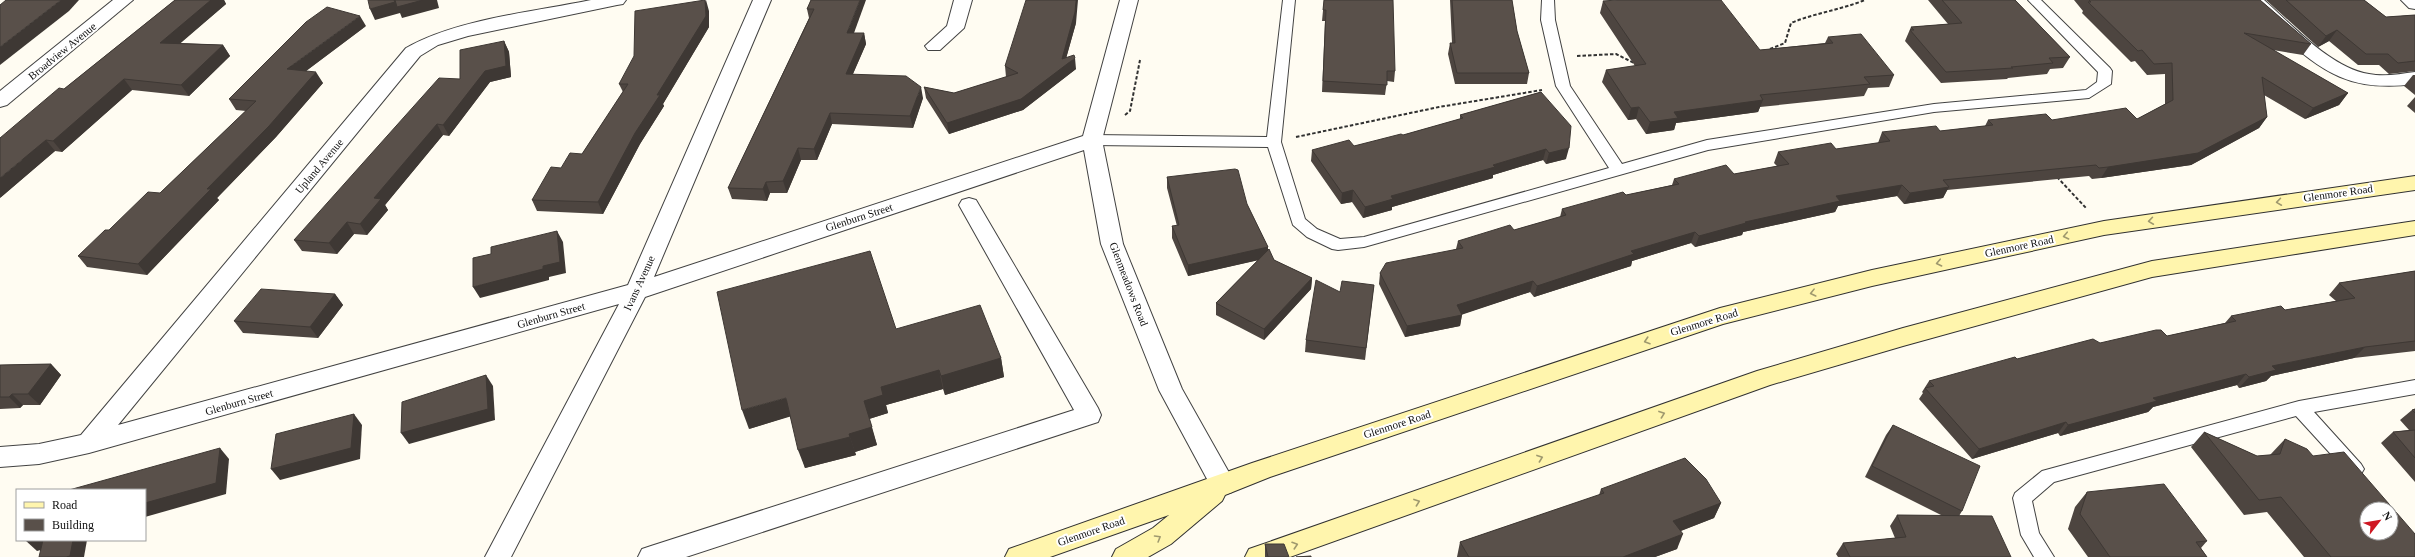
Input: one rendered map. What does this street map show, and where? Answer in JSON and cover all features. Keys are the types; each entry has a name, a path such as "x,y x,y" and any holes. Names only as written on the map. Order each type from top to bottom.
{"main road":[{"name":"Glenmore Road","path":"1018,557 1223,485 1261,470 1720,316 1872,278 2104,228 2415,182"},
{"path":"1258,557 1765,377 1903,337 2152,269 2415,228"},
{"path":"1124,557 1162,536 1223,485"}],"street":[{"name":"Broadview Avenue","path":"0,101 124,0"},
{"name":"Upland Avenue","path":"89,443 413,52 432,41 464,32 617,0"},
{"name":"Ivans Avenue","path":"498,557 637,291 762,0"},
{"path":"934,46 956,28 963,0"},
{"name":"Glenmeadows Road","path":"1129,0 1092,140 1112,244 1171,390 1223,485"},
{"path":"2254,0 2336,69 2363,79 2385,82 2415,78"},
{"path":"2410,0 2415,4"},
{"name":"Glenburn Street","path":"0,457 39,454 89,443 637,291 1092,140"},
{"path":"651,557 1089,415 969,205"}],"lane":[{"path":"1289,0 1274,142 1298,221 1312,233 1338,245 1364,242 1707,145 1934,108 2089,94 2104,84 2105,71 2034,0"},
{"path":"1548,0 1548,20 1558,57 1563,86 1618,170"},
{"path":"1092,140 1274,142"},
{"path":"2044,557 2030,535 2022,498 2048,476 2299,408 2415,387"},
{"path":"2299,408 2368,483"}],"path":[{"path":"1768,51 1785,43 1791,23 1810,15 1840,10 1865,0"},
{"path":"1558,57 1616,54 1641,67"},
{"path":"1274,142 1439,107 1563,86"},
{"path":"2054,173 2104,228"}],"building":[{"path":"6,0 61,0 0,47 0,5"},
{"path":"175,0 211,0 160,43 223,45 181,85 124,79 53,141 46,140 0,178 0,138 59,88 64,89"},
{"path":"368,0 394,0 395,2 370,9"},
{"path":"395,0 423,0 397,7"},
{"path":"705,0 706,16 657,95 660,95 635,133 598,202 532,200 551,167 561,168 570,153 582,154 628,84 619,84 634,56 635,11"},
{"path":"811,0 860,0 847,33 864,33 846,74 906,76 921,87 910,116 830,113 814,149 798,148 783,181 766,182 763,189 728,188 814,9 807,9"},
{"path":"1026,0 1076,0 1075,12 1062,59 1074,55 1075,58 1021,99 947,123 924,87 954,93 1018,73 1005,66"},
{"path":"1324,0 1393,0 1395,71 1387,71 1387,85 1323,81 1326,10 1323,10"},
{"path":"1452,0 1512,0 1517,31 1529,73 1457,73 1450,43 1455,43"},
{"path":"1721,0 1760,50 1833,43 1828,37 1861,34 1894,75 1864,77 1870,84 1760,95 1763,100 1674,112 1678,118 1650,122 1639,107 1631,108 1606,70 1646,64 1603,1"},
{"path":"1942,0 2015,0 2070,57 2049,58 2053,63 2011,67 2013,68 1946,72 1910,30 1914,30 1911,27 1962,23"},
{"path":"2089,0 2260,0 2311,44 2244,33 2348,93 2313,108 2262,77 2267,117 2198,153 2099,168 2096,165 1943,180 1949,187 1910,193 1902,185 1836,196 1840,201 1745,222 1746,223 1699,236 1695,232 1631,251 1634,254 1537,286 1533,281 1457,305 1462,315 1407,326 1380,273 1386,263 1463,248 1458,241 1510,225 1514,230 1566,215 1562,209 1623,192 1626,195 1679,184 1674,179 1726,165 1734,174 1789,164 1778,152 1831,143 1836,149 1890,141 1882,132 1936,126 1940,131 1993,125 1988,120 2046,114 2052,120 2126,108 2137,119 2173,100 2172,63 2154,64 2142,50 2138,51 2088,2 2091,2"},
{"path":"2286,0 2364,0 2386,17 2415,15 2415,61 2398,63 2388,54 2366,54 2337,30 2326,36"},
{"path":"327,7 360,16 287,69 316,72 269,126 207,189 211,189 138,264 78,256 105,230 109,230 148,192 160,193 256,101 229,99 306,22"},
{"path":"504,41 506,66 485,71 443,125 437,124 374,198 381,199 360,224 347,222 329,243 294,240 439,78 460,79 460,50"},
{"path":"1541,92 1571,126 1569,148 1549,153 1546,149 1493,165 1495,167 1391,196 1393,199 1365,207 1353,190 1342,193 1312,150 1349,140 1354,146 1401,134 1403,135 1463,118 1460,115"},
{"path":"1235,169 1238,170 1247,204 1268,247 1188,265 1172,226 1179,225 1167,177"},
{"path":"557,231 560,262 543,266 543,269 473,287 473,258 491,254 491,247"},
{"path":"1269,249 1274,260 1312,278 1264,329 1216,303"},
{"path":"870,251 896,329 980,305 1001,358 941,376 939,370 881,387 883,395 864,401 872,427 849,434 850,437 798,450 786,398 742,410 717,292"},
{"path":"2415,271 2415,341 2365,347 2272,366 2276,370 2249,377 2246,374 2153,398 2157,401 2068,425 2066,422 1979,449 1925,388 1934,386 1929,381 2015,357 2017,359 2093,339 2100,343 2156,330 2161,330 2167,336 2236,321 2231,316 2281,306 2285,310 2355,298 2339,283"},
{"path":"1316,280 1340,292 1342,281 1374,285 1366,348 1306,340"},
{"path":"261,289 335,294 310,327 234,321"},
{"path":"51,364 28,394 12,394 9,397 0,397 0,365"},
{"path":"486,375 488,409 401,433 402,402"},
{"path":"354,414 351,448 271,469 276,434"},
{"path":"1893,425 1980,466 1962,511 1872,466"},
{"path":"2415,430 2415,458 2393,432"},
{"path":"2204,432 2257,456 2280,454 2285,439 2307,449 2313,456 2344,452 2386,501 2359,501 2359,541 2399,541 2399,516 2415,534 2415,557 2331,557 2281,497 2259,500"},
{"path":"220,448 216,483 146,503 146,489 73,489"},
{"path":"1685,458 1706,479 1721,503 1673,521 1683,534 1623,557 1469,557 1460,542 1604,493 1601,489"},
{"path":"2164,484 2207,541 2196,542 2207,557 2110,557 2080,514 2087,492"},
{"path":"1897,515 1992,516 2011,557 1850,557 1843,543 1906,537"},
{"path":"43,541 73,541 70,556 39,557"},
{"path":"1265,544 1284,544 1289,557 1268,557"}]}
